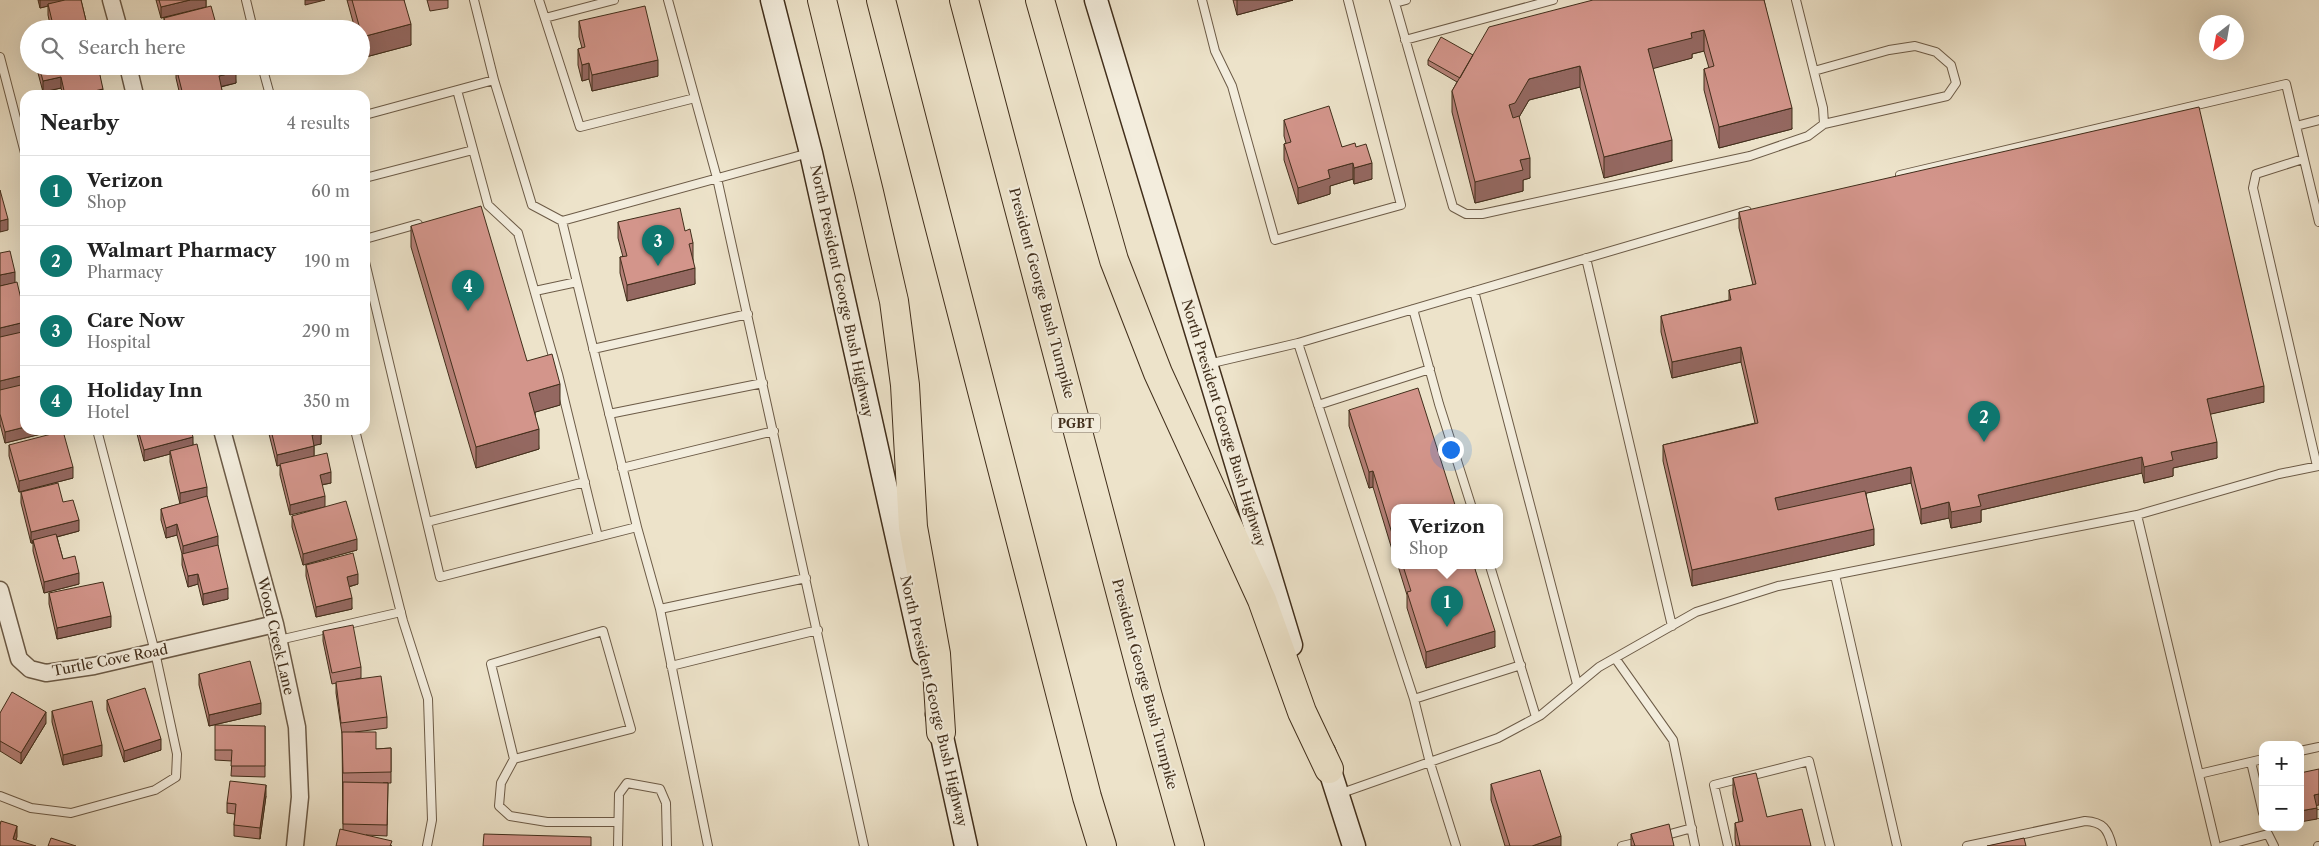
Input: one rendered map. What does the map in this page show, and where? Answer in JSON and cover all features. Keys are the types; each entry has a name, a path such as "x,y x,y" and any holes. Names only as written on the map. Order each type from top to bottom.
{"highway":[{"path":"822,0 894,302 905,385 912,528 936,654 941,732"},
{"path":"881,0 1087,797 1102,846"},
{"name":"President George Bush Turnpike","path":"964,0 1144,684 1190,846"},
{"path":"1040,0 1114,260 1158,373 1262,600 1302,712 1333,782"}],"main road":[{"name":"North President George Bush Highway","path":"772,0 811,152 966,846"},
{"name":"North President George Bush Highway","path":"1096,0 1354,846"}],"street":[{"path":"111,0 116,20"},
{"path":"130,75 134,90"},
{"name":"Wood Creek Lane","path":"223,435 275,624 296,727 300,797 295,846"},
{"name":"Turtle Cove Road","path":"0,590 19,660 30,668 46,673 94,666 275,624"}],"lane":[{"path":"246,0 251,20"},
{"path":"474,0 494,80 532,206 562,221 811,152"},
{"path":"539,0 580,128 695,98"},
{"path":"545,18 614,0"},
{"path":"668,0 718,178 864,846"},
{"path":"1202,0 1215,51 1232,86 1275,240 1401,205 1348,0"},
{"path":"1406,0 1395,1 1453,207 1466,214 1482,214 1750,156 1808,136 1824,124 1947,96 1956,83 1951,65 1936,52 1915,46 1889,50 1814,71"},
{"path":"1406,40 1553,0"},
{"path":"1796,0 1823,108 1824,124"},
{"path":"0,57 20,134"},
{"path":"264,75 269,90"},
{"path":"370,114 494,80"},
{"path":"1888,178 2286,84 2319,222"},
{"path":"457,90 473,150 484,206 518,233 558,374 598,537"},
{"path":"2296,126 2319,120"},
{"path":"370,177 473,150"},
{"path":"1333,782 1430,762 1498,738 1536,718 1599,667 1696,612 1778,586 2137,515 2279,474 2318,466 2253,188 2256,174 2303,159"},
{"path":"1206,365 1298,343 1752,210"},
{"path":"370,238 430,221"},
{"path":"562,221 622,468 660,609 708,846"},
{"path":"1586,258 1672,626"},
{"path":"534,291 577,282"},
{"path":"370,283 440,577 637,527"},
{"path":"1474,291 1577,684"},
{"path":"1413,309 1471,504"},
{"path":"593,349 748,314"},
{"path":"1298,343 1414,698 1430,762 1456,846"},
{"path":"1318,405 1430,369"},
{"path":"609,414 763,382"},
{"path":"622,468 774,431"},
{"path":"0,796 31,808 71,812 155,790 176,777 177,754 154,652 98,435"},
{"path":"356,435 401,612 428,699 432,820 428,846"},
{"path":"427,522 584,482"},
{"path":"2137,515 2216,846"},
{"path":"1491,569 1536,718"},
{"path":"1835,575 1897,846"},
{"path":"660,609 806,578"},
{"path":"278,640 401,612"},
{"path":"671,666 818,630"},
{"path":"514,759 631,729 603,631 490,664 514,759 501,783 499,806 510,816 547,822 618,822"},
{"path":"1615,658 1673,740 1696,846"},
{"path":"1414,698 1521,665"},
{"path":"2304,750 2319,747"},
{"path":"2199,774 2259,760"},
{"path":"1728,846 1714,785 1809,762 1830,846"},
{"path":"2250,762 2260,786"},
{"path":"618,846 619,794 627,783 660,789 666,803 667,846"},
{"path":"2304,816 2319,814"},
{"path":"1967,846 2085,821 2096,821 2103,825 2109,831 2112,846"},
{"path":"1657,837 1692,828"},
{"path":"2224,846 2264,831"},
{"path":"2267,831 2274,846"},
{"path":"1622,846 1648,839"}],"building":[{"path":"65,0 81,0 86,20 52,20 48,4"},
{"path":"159,0 190,0 161,7"},
{"path":"352,0 404,0 411,24 370,35 370,20 358,20"},
{"path":"1593,0 1764,0 1792,108 1719,127 1704,69 1714,66 1704,30 1691,33 1692,38 1648,49 1672,140 1604,157 1580,66 1529,79 1515,103 1509,105 1513,118 1519,116 1530,158 1520,160 1523,170 1475,182 1452,91 1489,27"},
{"path":"211,6 215,20 165,20 164,18"},
{"path":"645,6 658,60 592,75 589,63 582,65 578,49 585,47 579,21"},
{"path":"1441,37 1473,55 1460,78 1428,60"},
{"path":"41,75 100,75 103,89 64,90 61,77 43,81"},
{"path":"178,75 223,75 219,76 222,90 182,90"},
{"path":"1329,106 1342,147 1355,143 1356,147 1366,144 1372,163 1354,168 1353,163 1328,170 1330,178 1298,188 1284,144 1291,142 1284,120"},
{"path":"2199,107 2264,386 2207,399 2217,442 2171,452 2173,460 2144,467 2142,457 1978,495 1981,506 1951,512 1949,502 1921,509 1911,467 1775,498 1778,510 1865,491 1874,529 1692,570 1663,445 1758,423 1741,347 1672,362 1661,316 1731,300 1729,290 1756,284 1739,212"},
{"path":"0,190 8,219 0,221"},
{"path":"481,206 527,361 552,354 560,384 529,393 539,429 476,447 411,226"},
{"path":"680,208 685,231 690,229 693,243 689,244 695,268 627,285 620,257 627,256 618,222"},
{"path":"10,251 15,272 0,275 0,253"},
{"path":"17,282 20,295 20,323 0,328 0,286"},
{"path":"20,332 20,376 0,381 0,337"},
{"path":"20,385 20,428 5,432 0,414 0,390"},
{"path":"1418,388 1455,504 1391,504 1391,530 1373,471 1369,472 1349,410"},
{"path":"48,435 64,435 73,467 19,481 9,445"},
{"path":"140,435 192,435 193,437 144,450"},
{"path":"272,435 312,435 314,446 277,455"},
{"path":"197,444 207,487 180,493 170,451"},
{"path":"327,453 331,472 320,475 325,496 290,505 280,464"},
{"path":"58,483 63,502 73,500 79,520 31,532 21,492"},
{"path":"207,496 218,536 183,546 177,524 166,528 161,509"},
{"path":"346,501 357,539 303,554 292,516"},
{"path":"56,534 63,559 75,556 79,573 44,582 33,540"},
{"path":"218,545 228,588 203,594 198,574 188,576 182,554"},
{"path":"353,553 358,574 347,577 352,598 316,607 306,565"},
{"path":"1404,569 1475,569 1495,631 1426,652 1407,592 1411,591"},
{"path":"103,582 111,616 57,628 49,593"},
{"path":"353,625 361,667 332,673 323,631"},
{"path":"250,661 261,703 209,715 199,674"},
{"path":"381,676 387,717 341,723 336,682"},
{"path":"145,688 161,739 124,751 107,700"},
{"path":"12,692 46,712 21,753 0,741 0,713"},
{"path":"92,701 102,745 63,755 52,711"},
{"path":"215,725 265,726 265,766 231,766 232,750 215,750"},
{"path":"342,732 376,732 376,749 391,748 391,772 343,773"},
{"path":"2319,769 2319,794 2314,795 2317,808 2304,810 2304,786 2304,772"},
{"path":"1540,770 1561,836 1532,846 1510,846 1491,784"},
{"path":"1756,773 1767,817 1802,809 1811,846 1740,846 1735,823 1743,821 1733,778"},
{"path":"230,781 266,785 260,828 234,825 236,804 227,803"},
{"path":"343,782 388,783 387,825 343,824"},
{"path":"1,821 17,826 13,839 36,846 0,846"},
{"path":"1669,824 1674,846 1635,846 1631,834"},
{"path":"340,829 392,841 390,846 336,846"},
{"path":"484,834 591,837 591,846 483,846"},
{"path":"51,838 76,846 48,846"},
{"path":"2024,838 2026,846 1987,846"}],"place":[{"name":"Care Now","path":"658,266"},
{"name":"Holiday Inn","path":"468,311"},
{"name":"Walmart Pharmacy","path":"1984,442"},
{"name":"Verizon","path":"1447,627"}]}
